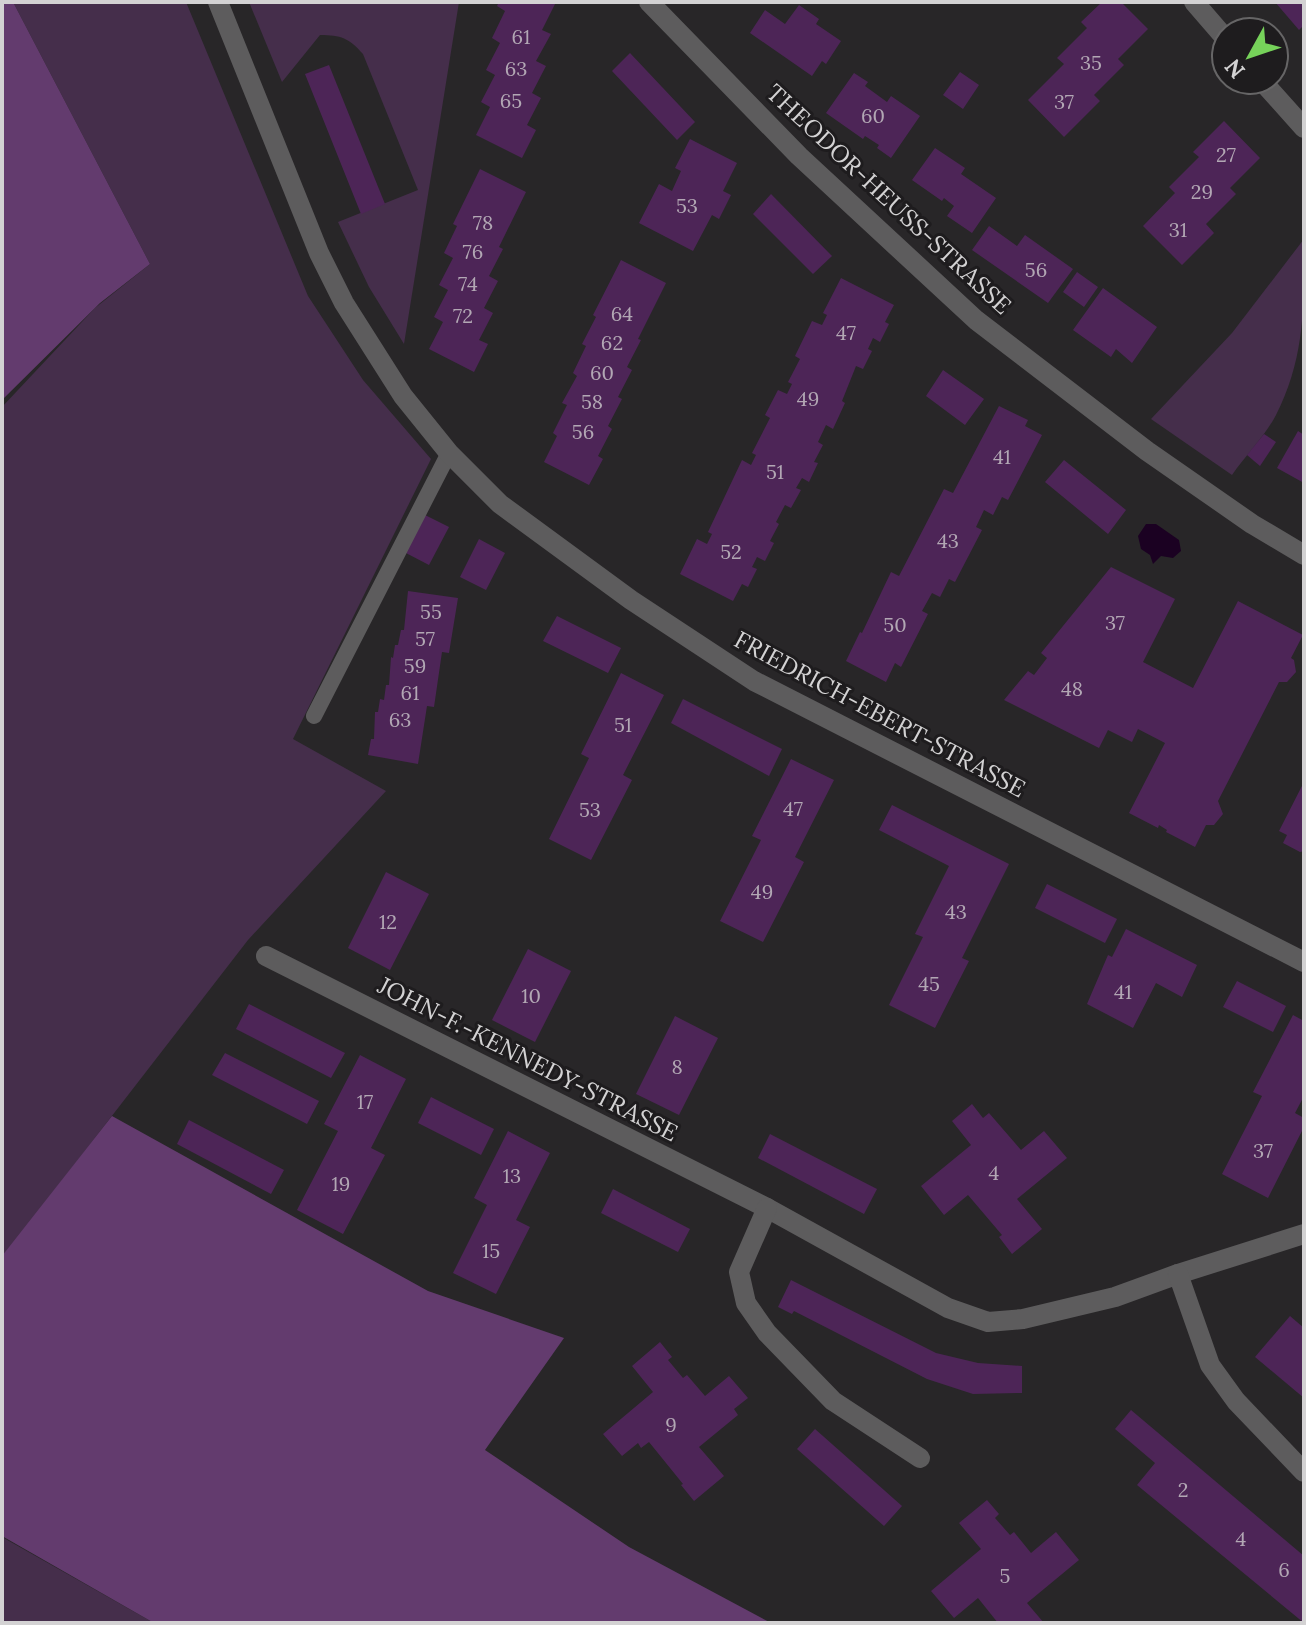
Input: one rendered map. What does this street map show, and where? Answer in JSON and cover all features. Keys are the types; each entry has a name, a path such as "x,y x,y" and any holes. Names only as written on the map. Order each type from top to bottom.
{"street":[{"name":"FRIEDRICH-EBERT-STRASSE","path":"218,2 314,240 344,303 403,396 479,485 524,524 631,600 754,681 1304,962"},
{"name":"THEODOR-HEUSS-STRASSE","path":"649,2 810,167 976,320 1147,451 1252,524 1304,555"},
{"path":"1194,2 1210,20"},
{"path":"1275,96 1304,128"},
{"name":"JOHN-F.-KENNEDY-STRASSE","path":"266,956 767,1208 948,1308 988,1322 1023,1319 1115,1297 1304,1234"},
{"path":"767,1208 739,1272 746,1303 767,1333 833,1401 920,1458"},
{"path":"1178,1274 1210,1365 1236,1401 1304,1472"}],"lane":[{"path":"314,716 449,453"}],"shaded area":[{"path":"2,2 13,2 150,264 100,303 2,400"},
{"path":"13,2 186,2 308,296 363,380 431,459 293,739 386,791 248,940 2,1258 2,407 95,308 150,264"},
{"path":"249,2 459,2 404,344 369,287 338,222 418,190 363,54 344,38 320,35 282,82"},
{"path":"1304,239 1303,307 1293,372 1272,423 1232,475 1151,419 1232,333"},
{"path":"1146,524 1156,524 1179,540 1181,551 1173,558 1161,556 1153,564 1150,555 1141,549 1138,536"},
{"path":"112,1116 428,1291 564,1338 485,1450 629,1547 771,1623 154,1623 2,1536 2,1256"},
{"path":"2,1537 154,1623 2,1623"}],"building":[{"path":"499,2 556,2 542,30 551,34 536,61 546,66 532,93 541,98 527,125 536,130 522,158 476,135 490,107 481,102 495,75 486,70 500,43 492,38 505,11 497,6"},
{"path":"1102,2 1121,2 1148,29 1118,59 1124,65 1094,95 1100,101 1064,137 1028,100 1064,64 1057,58 1087,28 1081,22"},
{"path":"1275,2 1304,2 1304,25 1299,30"},
{"path":"799,5 819,19 816,24 841,41 826,64 822,61 812,76 750,33 765,10 785,24"},
{"path":"630,53 695,122 677,140 612,71"},
{"path":"329,65 385,204 361,214 305,74"},
{"path":"960,72 979,85 963,109 943,95"},
{"path":"854,73 868,82 865,86 887,102 891,96 920,116 891,158 877,148 879,145 865,136 863,139 826,113"},
{"path":"1224,121 1260,158 1230,188 1236,194 1206,224 1214,233 1182,265 1143,226 1175,193 1169,187 1199,157 1193,152"},
{"path":"690,139 737,163 723,191 731,195 719,219 712,215 693,251 639,223 659,184 672,191 681,171 675,168"},
{"path":"935,148 965,168 961,174 996,198 972,233 947,216 954,206 912,180"},
{"path":"480,169 526,192 499,247 503,249 489,276 498,281 484,308 493,313 479,340 488,344 474,372 429,349 443,322 434,317 448,290 439,285 453,258 444,253 457,226 453,224"},
{"path":"771,194 832,256 813,274 753,214"},
{"path":"989,226 1017,246 1025,235 1073,269 1048,303 972,250"},
{"path":"621,260 666,283 627,367 632,370 608,426 612,429 598,456 603,459 589,485 544,462 557,436 553,433 567,405 562,403 577,376 573,373 586,346 582,344 596,317 593,315"},
{"path":"1077,272 1098,287 1084,307 1063,292"},
{"path":"841,278 894,305 885,322 889,324 880,342 873,338 868,349 872,351 863,369 856,366 833,429 826,425 818,442 823,445 814,462 818,463 809,482 802,478 796,488 801,490 791,508 785,505 776,522 779,524 770,541 774,543 765,561 757,557 752,567 757,569 748,587 742,584 733,601 680,574 697,539 707,544 712,534 708,532 742,460 751,465 756,455 752,453 770,418 765,415 778,390 787,394 792,384 788,382 800,359 795,356 812,321 822,325 827,315 823,313"},
{"path":"1103,288 1157,327 1132,363 1116,349 1111,357 1073,330"},
{"path":"943,370 984,399 965,425 926,396"},
{"path":"999,406 1028,420 1025,426 1042,435 1008,500 1002,497 993,515 984,510 976,527 982,530 955,582 949,579 940,597 932,593 922,611 928,614 901,667 895,663 886,682 846,661 891,572 899,576 944,489 953,493"},
{"path":"1298,431 1304,435 1304,483 1277,468"},
{"path":"1264,434 1276,442 1260,466 1247,455"},
{"path":"1064,460 1126,510 1108,534 1045,482"},
{"path":"423,514 449,527 429,565 404,552"},
{"path":"479,539 505,553 486,590 460,577"},
{"path":"1111,567 1175,599 1143,662 1193,688 1238,601 1303,635 1291,658 1296,672 1287,682 1279,682 1218,801 1223,814 1214,825 1206,825 1195,847 1159,825 1158,828 1129,813 1165,743 1138,729 1132,742 1108,730 1099,748 1004,700 1028,671 1034,675 1047,658 1041,653"},
{"path":"408,591 458,598 449,653 442,652 434,707 427,706 418,764 368,755 371,739 374,739 375,712 378,712 380,699 384,700 386,685 389,685 391,657 401,630 404,630"},
{"path":"557,616 621,648 608,673 543,641"},
{"path":"621,673 664,695 623,775 632,780 591,860 549,839 589,758 581,754"},
{"path":"683,699 782,749 769,776 671,723"},
{"path":"791,759 834,780 795,857 804,862 763,942 720,921 761,840 752,836"},
{"path":"1304,782 1304,851 1300,852 1283,843 1287,835 1279,831"},
{"path":"892,805 1009,864 962,958 969,961 935,1028 889,1005 923,937 915,934 949,866 879,830"},
{"path":"386,872 429,894 390,970 348,948"},
{"path":"1047,884 1117,919 1105,943 1035,908"},
{"path":"1126,929 1197,965 1182,997 1156,983 1133,1028 1087,1004 1108,955 1112,957"},
{"path":"528,949 571,971 535,1042 492,1020"},
{"path":"1237,981 1286,1006 1273,1032 1223,1007"},
{"path":"249,1004 345,1053 331,1078 236,1029"},
{"path":"1293,1015 1304,1021 1304,1096 1295,1113 1304,1118 1304,1127 1268,1198 1222,1174 1262,1096 1253,1092"},
{"path":"675,1016 718,1038 679,1115 636,1094"},
{"path":"225,1053 319,1101 307,1124 212,1075"},
{"path":"360,1055 406,1079 371,1148 385,1155 343,1234 297,1210 338,1131 324,1124"},
{"path":"431,1097 494,1129 481,1155 418,1123"},
{"path":"972,1104 983,1118 989,1113 1021,1150 1044,1131 1067,1158 1017,1199 1042,1229 1012,1254 999,1237 1002,1235 968,1195 944,1215 921,1186 971,1145 952,1121"},
{"path":"189,1120 284,1170 271,1194 177,1144"},
{"path":"508,1131 550,1153 516,1220 530,1227 496,1294 453,1273 487,1205 474,1198"},
{"path":"770,1134 877,1189 864,1214 758,1158"},
{"path":"613,1189 690,1229 678,1252 601,1213"},
{"path":"791,1280 936,1353 978,1363 1022,1366 1022,1393 973,1394 927,1379 794,1311 792,1314 778,1307"},
{"path":"1290,1316 1304,1328 1304,1398 1255,1357"},
{"path":"660,1342 672,1357 668,1360 683,1378 687,1375 705,1396 729,1376 748,1398 734,1409 738,1415 699,1447 724,1476 694,1501 649,1442 641,1448 638,1443 622,1456 603,1434 653,1392 632,1366"},
{"path":"1131,1410 1304,1556 1304,1623 1137,1485 1155,1463 1115,1429"},
{"path":"815,1429 902,1506 884,1526 797,1449"},
{"path":"987,1500 999,1514 995,1518 1010,1535 1014,1532 1031,1553 1056,1532 1079,1560 1027,1603 1044,1623 998,1623 978,1598 954,1618 931,1591 981,1549 959,1523"}]}
